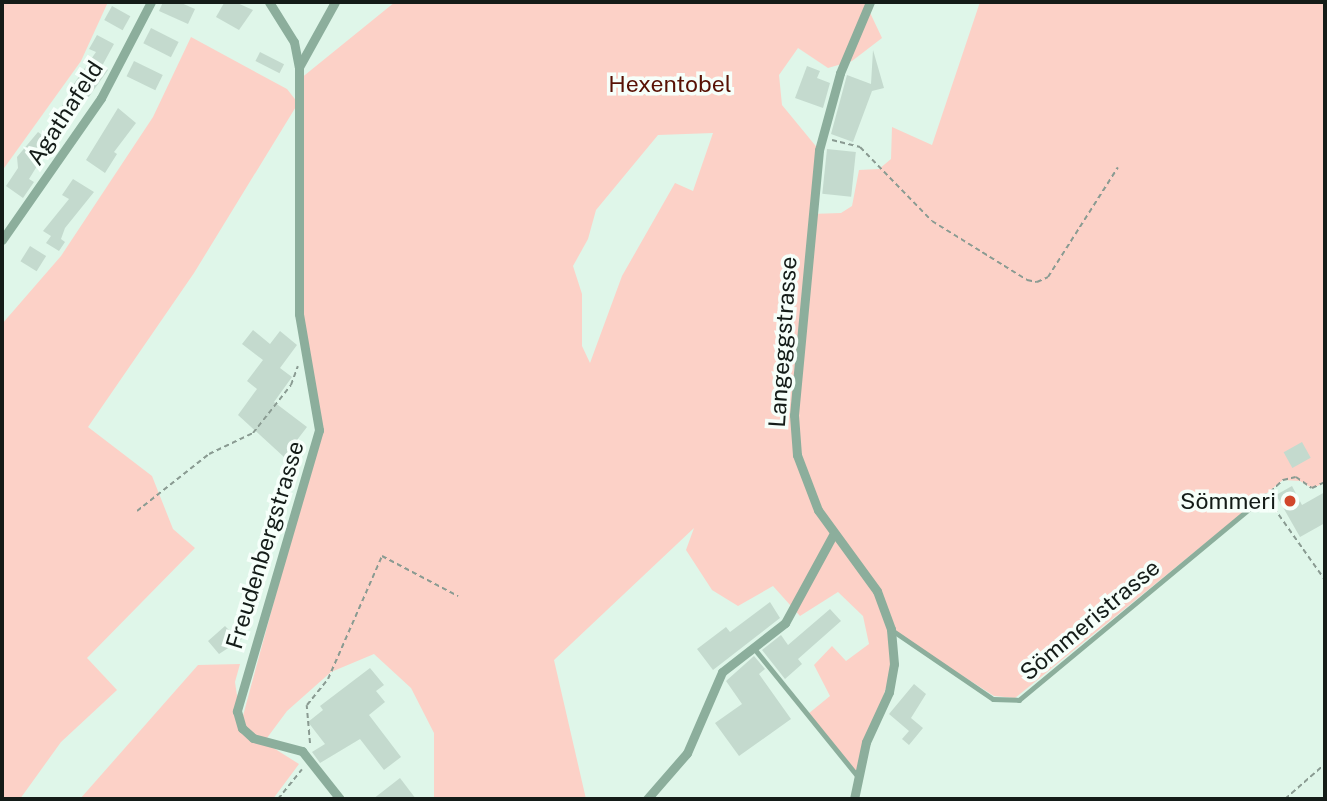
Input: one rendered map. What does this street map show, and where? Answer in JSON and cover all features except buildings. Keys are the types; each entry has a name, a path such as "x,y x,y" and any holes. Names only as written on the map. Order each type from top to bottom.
{"street":[{"name":"Agathafeld","path":"2,240 101,99 151,2"},
{"name":"Freudenbergstrasse","path":"269,2 294,42 299,67 299,296 304,352 318,411 318,439 237,706 241,725 253,738 302,751"},
{"path":"299,67 335,2"},
{"name":"Langeggstrasse","path":"854,799 857,775 889,692 894,664 891,629 877,591 833,535 805,481 794,436 818,150 870,2"},
{"path":"648,799 687,753 722,672 785,623 833,535"},
{"path":"302,751 340,799"}],"lane":[{"name":"Sömmeristrasse","path":"891,629 993,699 1019,699 1265,496"},
{"path":"754,648 857,775"}],"path":[{"path":"821,137 860,147 932,221 1027,281 1037,282 1048,277 1118,167"},
{"path":"137,511 209,454 253,433 291,385 304,352"},
{"path":"1325,482 1312,488 1296,477 1283,480 1265,496 1325,580"},
{"path":"302,751 310,744 307,705 328,679 382,556 458,596"},
{"path":"278,799 311,762"},
{"path":"1285,799 1325,764"}],"green space":[{"path":"2,2 108,2 81,61 2,171"},
{"name":"Hexentobel","path":"395,2 865,2 882,38 852,61 828,68 798,48 779,75 782,105 819,150 811,214 841,213 852,206 859,170 879,169 891,159 892,127 932,145 980,2 1325,2 1325,483 1312,488 1300,481 1283,480 1015,698 994,696 891,630 894,664 857,775 808,714 830,696 814,665 832,646 846,661 869,644 863,616 838,592 800,616 773,586 738,606 712,590 686,550 694,528 554,660 586,799 434,799 434,733 411,688 374,654 331,672 287,711 264,742 299,764 273,799 80,799 198,665 240,664 235,682 241,723 318,439 302,343 297,105 194,273 88,427 152,476 173,529 195,548 87,658 117,690 61,742 20,799 2,799 2,324 61,256 153,117 191,37 287,89 298,103 300,79","holes":["713,133 693,191 675,183 622,276 590,363 582,346 582,294 573,266 588,239 596,210 658,135"]}],"place":[{"name":"Sömmeri","path":"1290,501"}]}
